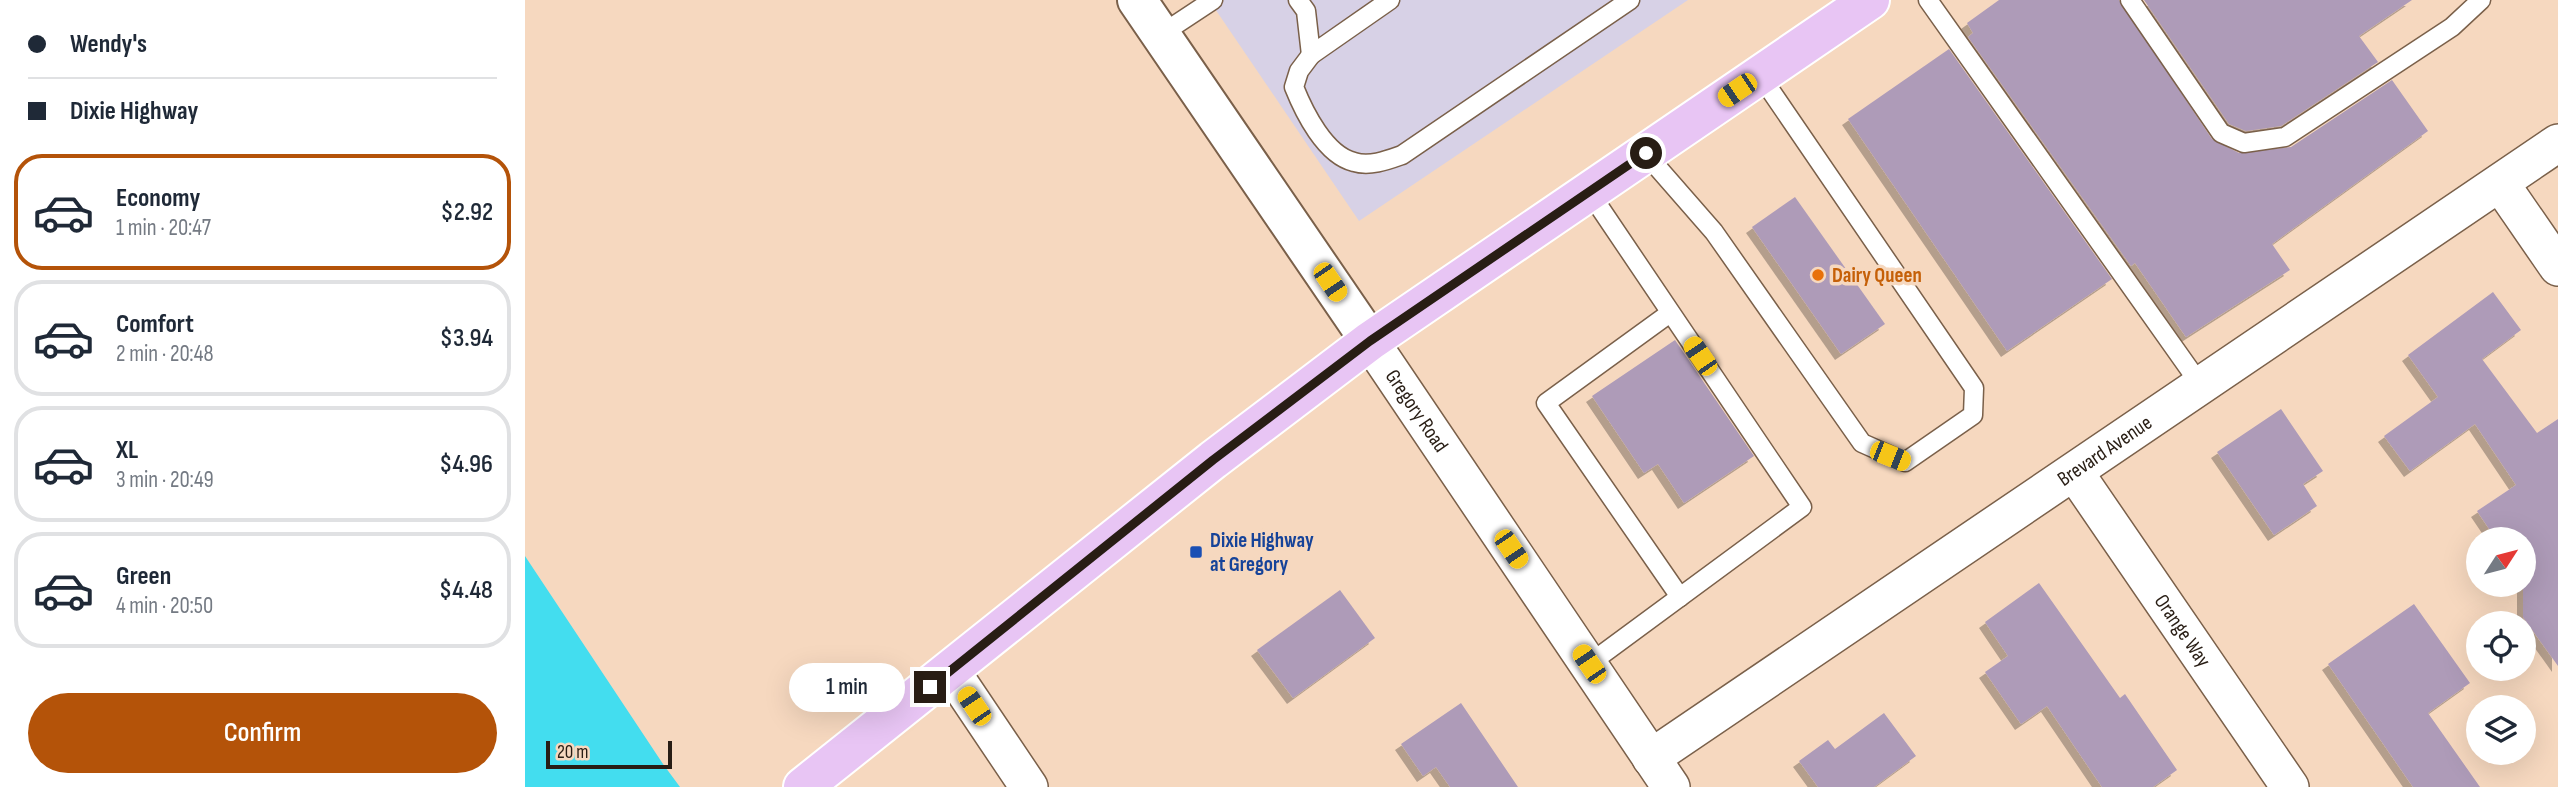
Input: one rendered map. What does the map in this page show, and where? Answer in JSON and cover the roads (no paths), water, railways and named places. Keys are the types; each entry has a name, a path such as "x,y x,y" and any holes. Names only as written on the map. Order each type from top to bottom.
{"main road":[{"path":"803,787 1213,460 1370,341 1590,193 1857,4"}],"street":[{"name":"Gregory Road","path":"1136,0 1661,772"},
{"name":"Brevard Avenue","path":"1661,772 2075,473 2558,143"},
{"path":"2500,183 2558,267"},
{"name":"Orange Way","path":"2075,473 2290,787"},
{"path":"951,671 1029,787"}],"lane":[{"path":"1160,35 1213,0"},
{"path":"1298,0 1306,11 1311,55"},
{"path":"1391,0 1311,55 1299,71 1294,87 1302,108 1332,148 1353,162 1379,163 1402,155 1630,0"},
{"path":"1928,0 2202,387"},
{"path":"2130,0 2221,133 2245,143 2285,137 2452,27 2481,0"},
{"path":"1646,153 1714,232 1862,443 1905,462 1973,415 1974,388 1760,75"},
{"path":"1589,664 1803,507 1590,193"},
{"path":"1670,313 1546,403 1680,597"}],"water":[{"path":"525,556 663,764 680,787 525,787"}],"place":[{"name":"Dairy Queen","path":"1818,275"},
{"name":"Dixie Highway at Gregory","path":"1196,552"}]}
